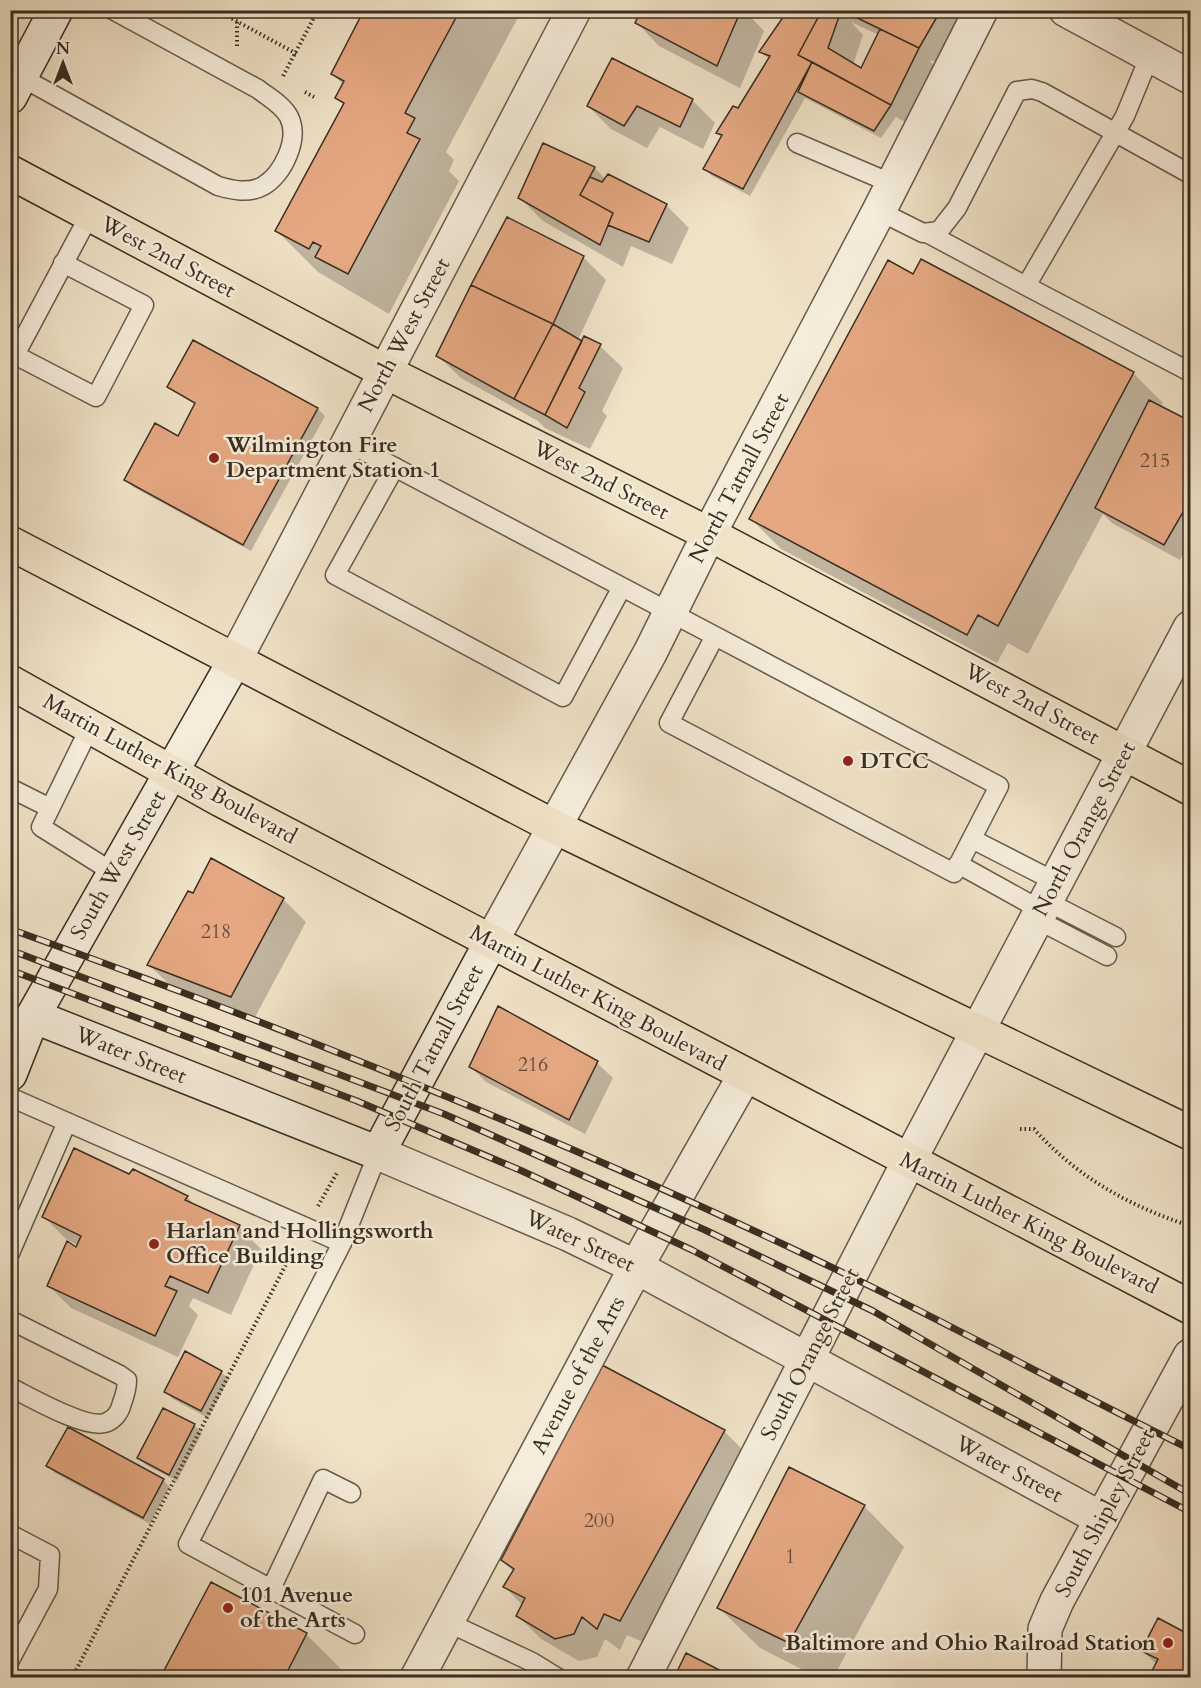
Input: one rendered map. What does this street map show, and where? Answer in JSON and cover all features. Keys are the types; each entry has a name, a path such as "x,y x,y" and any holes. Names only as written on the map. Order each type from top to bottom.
{"main road":[{"name":"West 2nd Street","path":"10,172 386,372 709,534 1191,788"},
{"path":"10,543 409,754 553,826 1191,1133"},
{"name":"Martin Luther King Boulevard","path":"10,682 91,725 221,800 1191,1307"}],"street":[{"path":"16,87 56,10"},
{"name":"North West Street","path":"235,660 574,10"},
{"name":"North Tatnall Street","path":"491,942 669,613 886,198 981,10"},
{"path":"1066,10 1105,20 1150,55 1191,77"},
{"name":"North Orange Street","path":"978,1030 1191,628"},
{"name":"South West Street","path":"10,1074 33,1016 235,660"},
{"name":"South Tatnall Street","path":"365,1148 491,942"},
{"name":"Water Street","path":"33,1016 365,1148 568,1234 636,1267 1102,1519"},
{"name":"South Orange Street","path":"643,1677 978,1030"},
{"name":"Avenue of the Arts","path":"417,1677 636,1267 745,1075"},
{"name":"South Shipley Street","path":"1044,1677 1045,1629 1057,1601 1191,1356"}],"lane":[{"path":"16,87 218,186 240,192 263,186 277,172 291,149 293,135 289,117 276,102 258,89 113,10"},
{"path":"1026,286 1114,134 1150,55"},
{"path":"929,234 939,231 957,208 1017,91 1032,89 1042,92 1114,134 1191,174"},
{"path":"797,143 886,198 929,234 1191,372"},
{"path":"63,263 144,305 96,397 15,355 63,263 89,216"},
{"path":"347,442 669,613 715,636 999,786 954,873 669,723 715,636"},
{"path":"395,467 335,575 563,697 622,587"},
{"path":"91,725 41,827 114,873"},
{"path":"10,788 50,808"},
{"path":"972,839 1107,956"},
{"path":"958,864 1116,937"},
{"path":"10,1097 342,1243"},
{"path":"10,1253 67,1122"},
{"path":"355,1634 188,1544 342,1243 365,1148"},
{"path":"10,1320 127,1380 120,1409 114,1418 104,1424 84,1422 10,1387"},
{"path":"271,1589 323,1479 351,1493"},
{"path":"10,1534 50,1555 48,1588 10,1660"},
{"path":"445,1621 532,1662 558,1677"}],"path":[{"path":"216,10 297,54"},
{"path":"281,80 297,54 318,10"},
{"path":"1020,1129 1034,1129 1074,1168 1108,1192 1191,1226"},
{"path":"72,1677 306,1227 365,1148"}],"building":[{"path":"364,10 460,10 405,113 415,118 407,133 420,139 348,274 315,257 321,246 313,242 309,249 275,231 344,103 335,98 344,81 331,74"},
{"path":"641,10 741,10 717,66 635,23"},
{"path":"788,10 822,10 798,55 812,62 743,189 703,169 722,135 716,133 733,106 738,108 770,56 759,52"},
{"path":"822,10 841,11 828,48 861,68 880,29 919,48 891,105 798,55"},
{"path":"841,10 941,10 919,48"},
{"path":"612,58 693,99 680,127 637,106 624,126 587,106"},
{"path":"812,62 891,105 874,131 798,92"},
{"path":"543,143 595,167 580,195 613,213 600,245 518,198"},
{"path":"608,174 667,204 649,242 608,225 613,213 580,195 590,177 602,182"},
{"path":"507,217 584,256 553,324 471,285"},
{"path":"921,259 1134,372 998,626 978,615 967,635 749,519 888,260 913,274"},
{"path":"471,285 553,324 514,399 436,356"},
{"path":"553,324 582,341 545,415 514,399"},
{"path":"584,336 601,344 579,388 585,392 567,428 545,415"},
{"name":"Wilmington Fire Department Station 1","path":"193,340 318,408 243,545 124,480 155,423 178,436 195,403 167,387"},
{"path":"1149,400 1190,421 1190,500 1164,545 1095,508"},
{"path":"211,858 284,898 231,997 147,965 188,891 193,893"},
{"path":"498,1006 598,1061 569,1120 469,1067"},
{"name":"Harlan and Hollingsworth Office Building","path":"74,1148 129,1174 133,1169 188,1196 185,1200 240,1225 208,1293 170,1276 165,1286 177,1291 155,1336 47,1286 67,1241 76,1247 81,1236 42,1217"},
{"path":"185,1351 222,1371 201,1411 164,1392"},
{"path":"602,1365 725,1430 620,1621 604,1614 597,1629 582,1617 574,1634 555,1639 516,1616 525,1598 503,1587 514,1569 501,1560"},
{"path":"163,1408 195,1424 169,1475 137,1458"},
{"path":"68,1427 164,1479 143,1518 46,1466"},
{"path":"789,1467 865,1505 789,1643 717,1608"},
{"name":"101 Avenue of the Arts","path":"211,1582 307,1633 284,1678 160,1678"},
{"name":"Baltimore and Ohio Railroad Station","path":"1158,1618 1190,1635 1190,1678 1160,1678 1151,1673 1158,1659 1141,1651"},
{"path":"686,1653 735,1678 674,1678"}],"railway":[{"path":"10,929 313,1043 612,1167 856,1279 1190,1449"},
{"path":"10,950 444,1114 705,1230 873,1311 1190,1494"},
{"path":"10,970 357,1101 522,1171 692,1250 1190,1512"}],"place":[{"name":"Wilmington Fire Department Station 1","path":"214,458"},
{"name":"DTCC","path":"848,761"},
{"name":"Harlan and Hollingsworth Office Building","path":"154,1244"},
{"name":"101 Avenue of the Arts","path":"228,1608"},
{"name":"Baltimore and Ohio Railroad Station","path":"1168,1643"}]}
